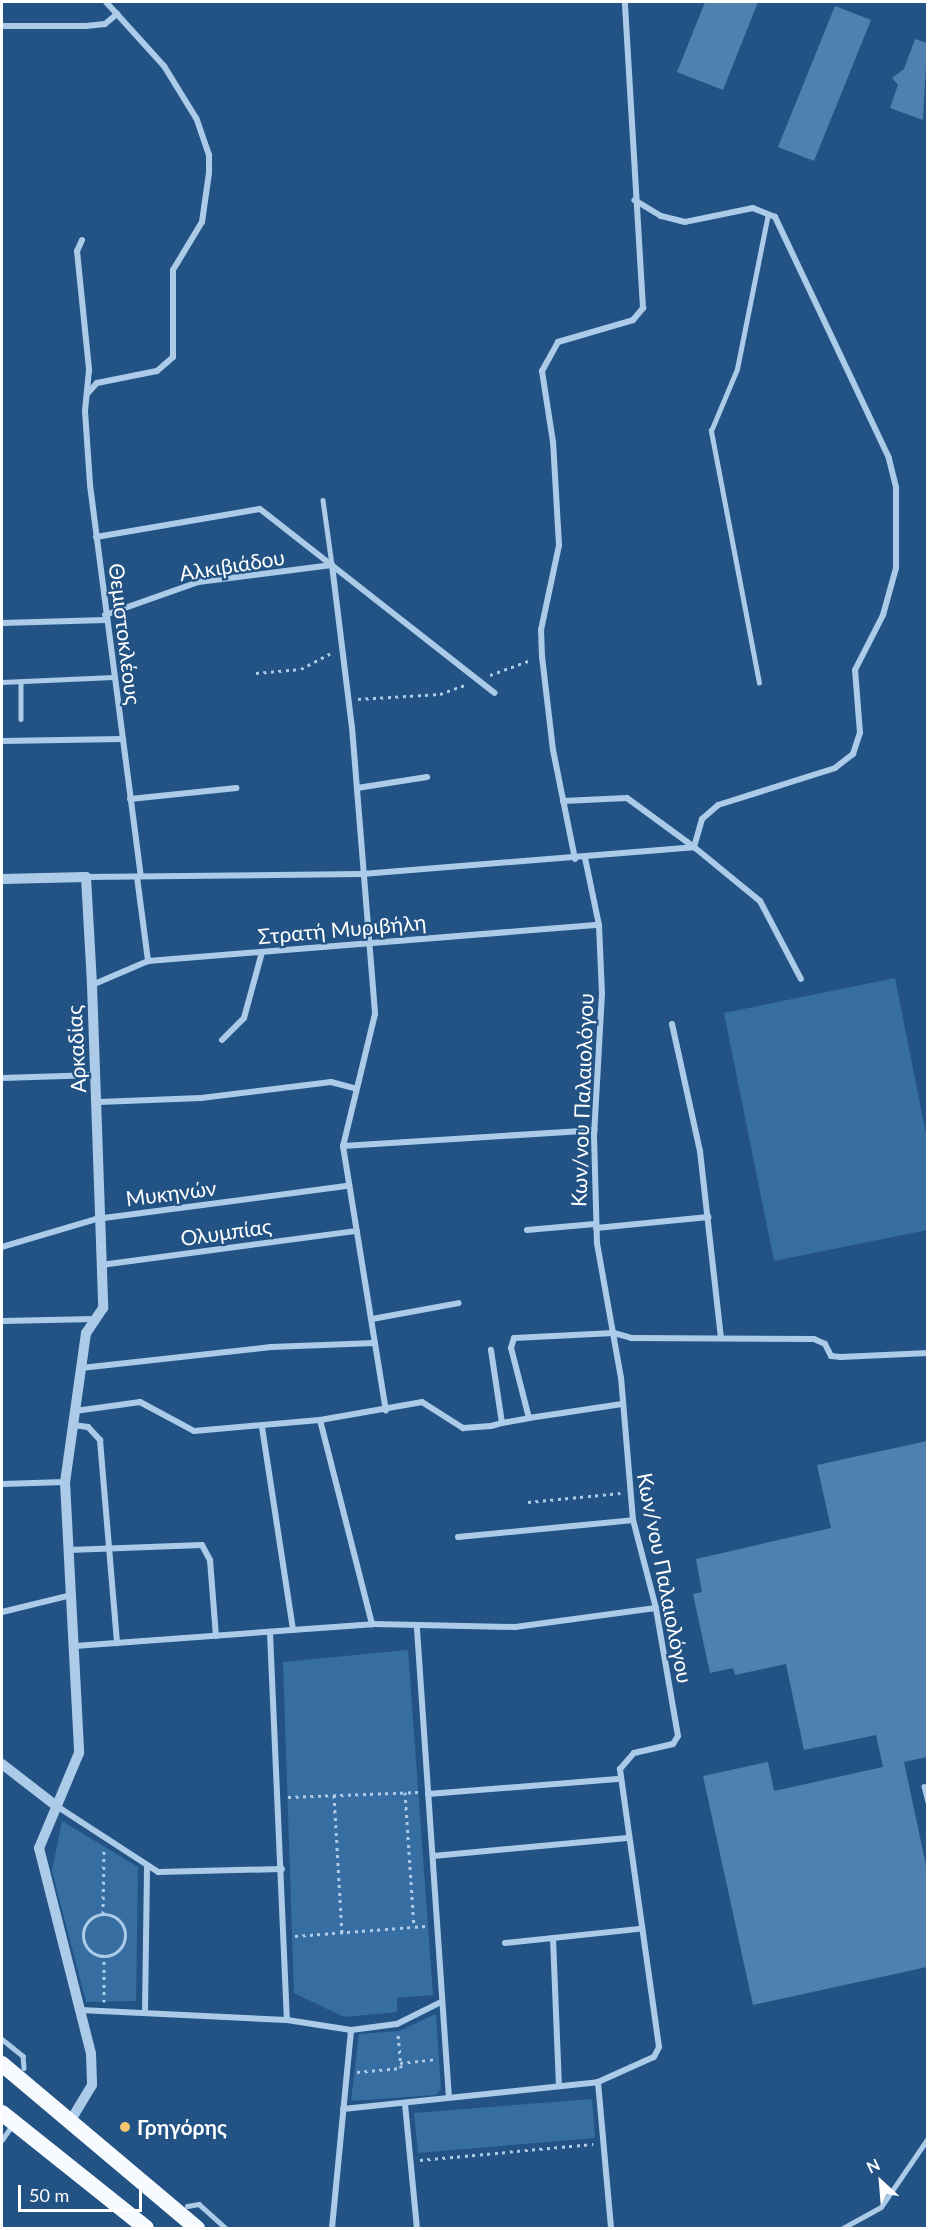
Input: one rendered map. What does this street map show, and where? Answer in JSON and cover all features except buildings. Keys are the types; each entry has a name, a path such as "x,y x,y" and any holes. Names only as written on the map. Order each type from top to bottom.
{"highway":[{"path":"2,2064 71,2120 197,2229"},
{"path":"8,2118 146,2229"}],"street":[{"path":"87,394 97,383 157,371 173,357 174,270 207,203 209,155 196,118 164,66 106,2"},
{"path":"575,859 563,801 542,657 542,622 559,545 543,365 561,341 630,322 643,310 634,200 626,2"},
{"path":"2,26 86,26 105,24 117,14"},
{"path":"634,200 661,216 685,222 745,209 768,212 781,223 889,458 896,487 896,568 883,615 855,670 860,733 853,754 835,768 717,805 702,819 694,847"},
{"name":"Θεμιστοκλέους","path":"82,240 77,251 96,537 130,799 148,961"},
{"path":"96,537 252,508 332,564 495,693"},
{"path":"332,564 350,699 362,874 375,1014 369,1054 354,1088 343,1146 386,1411"},
{"name":"Αλκιβιάδου","path":"2,623 105,617 198,582 332,564"},
{"path":"2,741 122,739"},
{"path":"357,788 427,777"},
{"path":"130,799 236,788"},
{"path":"563,801 627,798 694,847 760,901 801,979"},
{"path":"2,879 362,874 575,859 694,847"},
{"name":"Κων/νου Παλαιολόγου","path":"585,858 599,925 603,1022 594,1130 596,1226 614,1333 633,1520 656,1608 678,1736 673,1744 625,1758 620,1779"},
{"name":"Αρκαδίας","path":"71,2120 92,2085 79,2010 40,1864 41,1835 55,1805 73,1776 79,1753 66,1482 86,1333 103,1308 96,1219 98,1075 86,877"},
{"name":"Στρατή Μυριβήλη","path":"93,985 148,961 599,925"},
{"path":"222,1040 244,1018 262,952"},
{"path":"672,1024 708,1217 721,1338"},
{"path":"2,1078 98,1075"},
{"path":"99,1102 201,1098 331,1082 354,1088"},
{"path":"343,1146 594,1130"},
{"name":"Μυκηνών","path":"2,1247 96,1219 348,1186"},
{"path":"527,1230 708,1217"},
{"name":"Ολυμπίας","path":"100,1265 357,1231"},
{"path":"372,1319 459,1303"},
{"path":"2,1321 97,1319"},
{"path":"529,1418 511,1348 514,1338 614,1333 631,1338 814,1339 825,1344 831,1356 927,1353"},
{"path":"81,1368 271,1347 375,1343"},
{"path":"491,1350 502,1424"},
{"path":"75,1411 130,1400 194,1431 262,1427 320,1420 386,1411 422,1402 463,1428 502,1424 622,1404"},
{"path":"320,1420 372,1624"},
{"path":"73,1425 88,1427 100,1440 117,1643"},
{"path":"262,1427 293,1630"},
{"path":"2,1484 66,1482"},
{"path":"458,1537 633,1520"},
{"path":"69,1550 110,1546 202,1545 210,1560 216,1636"},
{"path":"2,1612 72,1595"},
{"path":"75,1646 372,1624 417,1629 544,1625 656,1608"},
{"path":"417,1629 449,2094"},
{"path":"270,1633 280,1797 287,2020"},
{"path":"2,1764 55,1805 104,1834 147,1867 172,1873 282,1869"},
{"path":"343,2109 437,2102 449,2094 598,2082 646,2062 659,2047 639,1929 620,1779 428,1793"},
{"path":"433,1856 627,1838"},
{"path":"145,2012 147,1867"},
{"path":"505,1943 639,1929"},
{"path":"553,1938 559,2085"},
{"path":"79,2010 287,2020 351,2030 397,2024 441,2002"},
{"path":"332,2229 351,2030"},
{"path":"598,2082 610,2229"},
{"path":"405,2104 417,2229"}],"lane":[{"path":"759,683 711,430 736,369 768,212"},
{"path":"323,500 332,564"},
{"path":"2,682 113,676"},
{"path":"21,682 21,718"},
{"path":"924,1786 927,1802"},
{"path":"2,2039 23,2056 24,2068"},
{"path":"2,2140 8,2118"},
{"path":"843,2229 881,2206 927,2138"},
{"path":"187,2206 199,2204 226,2229"}],"path":[{"path":"256,673 301,669 343,647"},
{"path":"516,664 542,657"},
{"path":"350,699 440,694"},
{"path":"528,1502 630,1492"},
{"path":"405,1792 414,1927"},
{"path":"280,1797 428,1793"},
{"path":"334,1795 342,1933"},
{"path":"104,1834 104,1914"},
{"path":"104,1914 83,1927 83,1943 104,1956"},
{"path":"104,1914 125,1928 125,1942 104,1956"},
{"path":"284,1937 437,1926"},
{"path":"104,1956 104,2011"},
{"path":"346,2073 401,2068 397,2024"},
{"path":"400,2063 446,2059"},
{"path":"411,2161 604,2143"}],"shaded area":[{"path":"895,978 927,1139 927,1230 774,1261 724,1013"},
{"path":"408,1650 433,1995 397,1998 397,2012 344,2017 294,1993 283,1662"},
{"path":"62,1821 138,1867 136,2001 86,2002 52,1871"},
{"path":"436,2014 441,2089 436,2095 351,2101 359,2034 399,2031"},
{"path":"592,2099 595,2138 418,2153 414,2113"}],"place":[{"name":"Γρηγόρης","path":"125,2127"}]}
